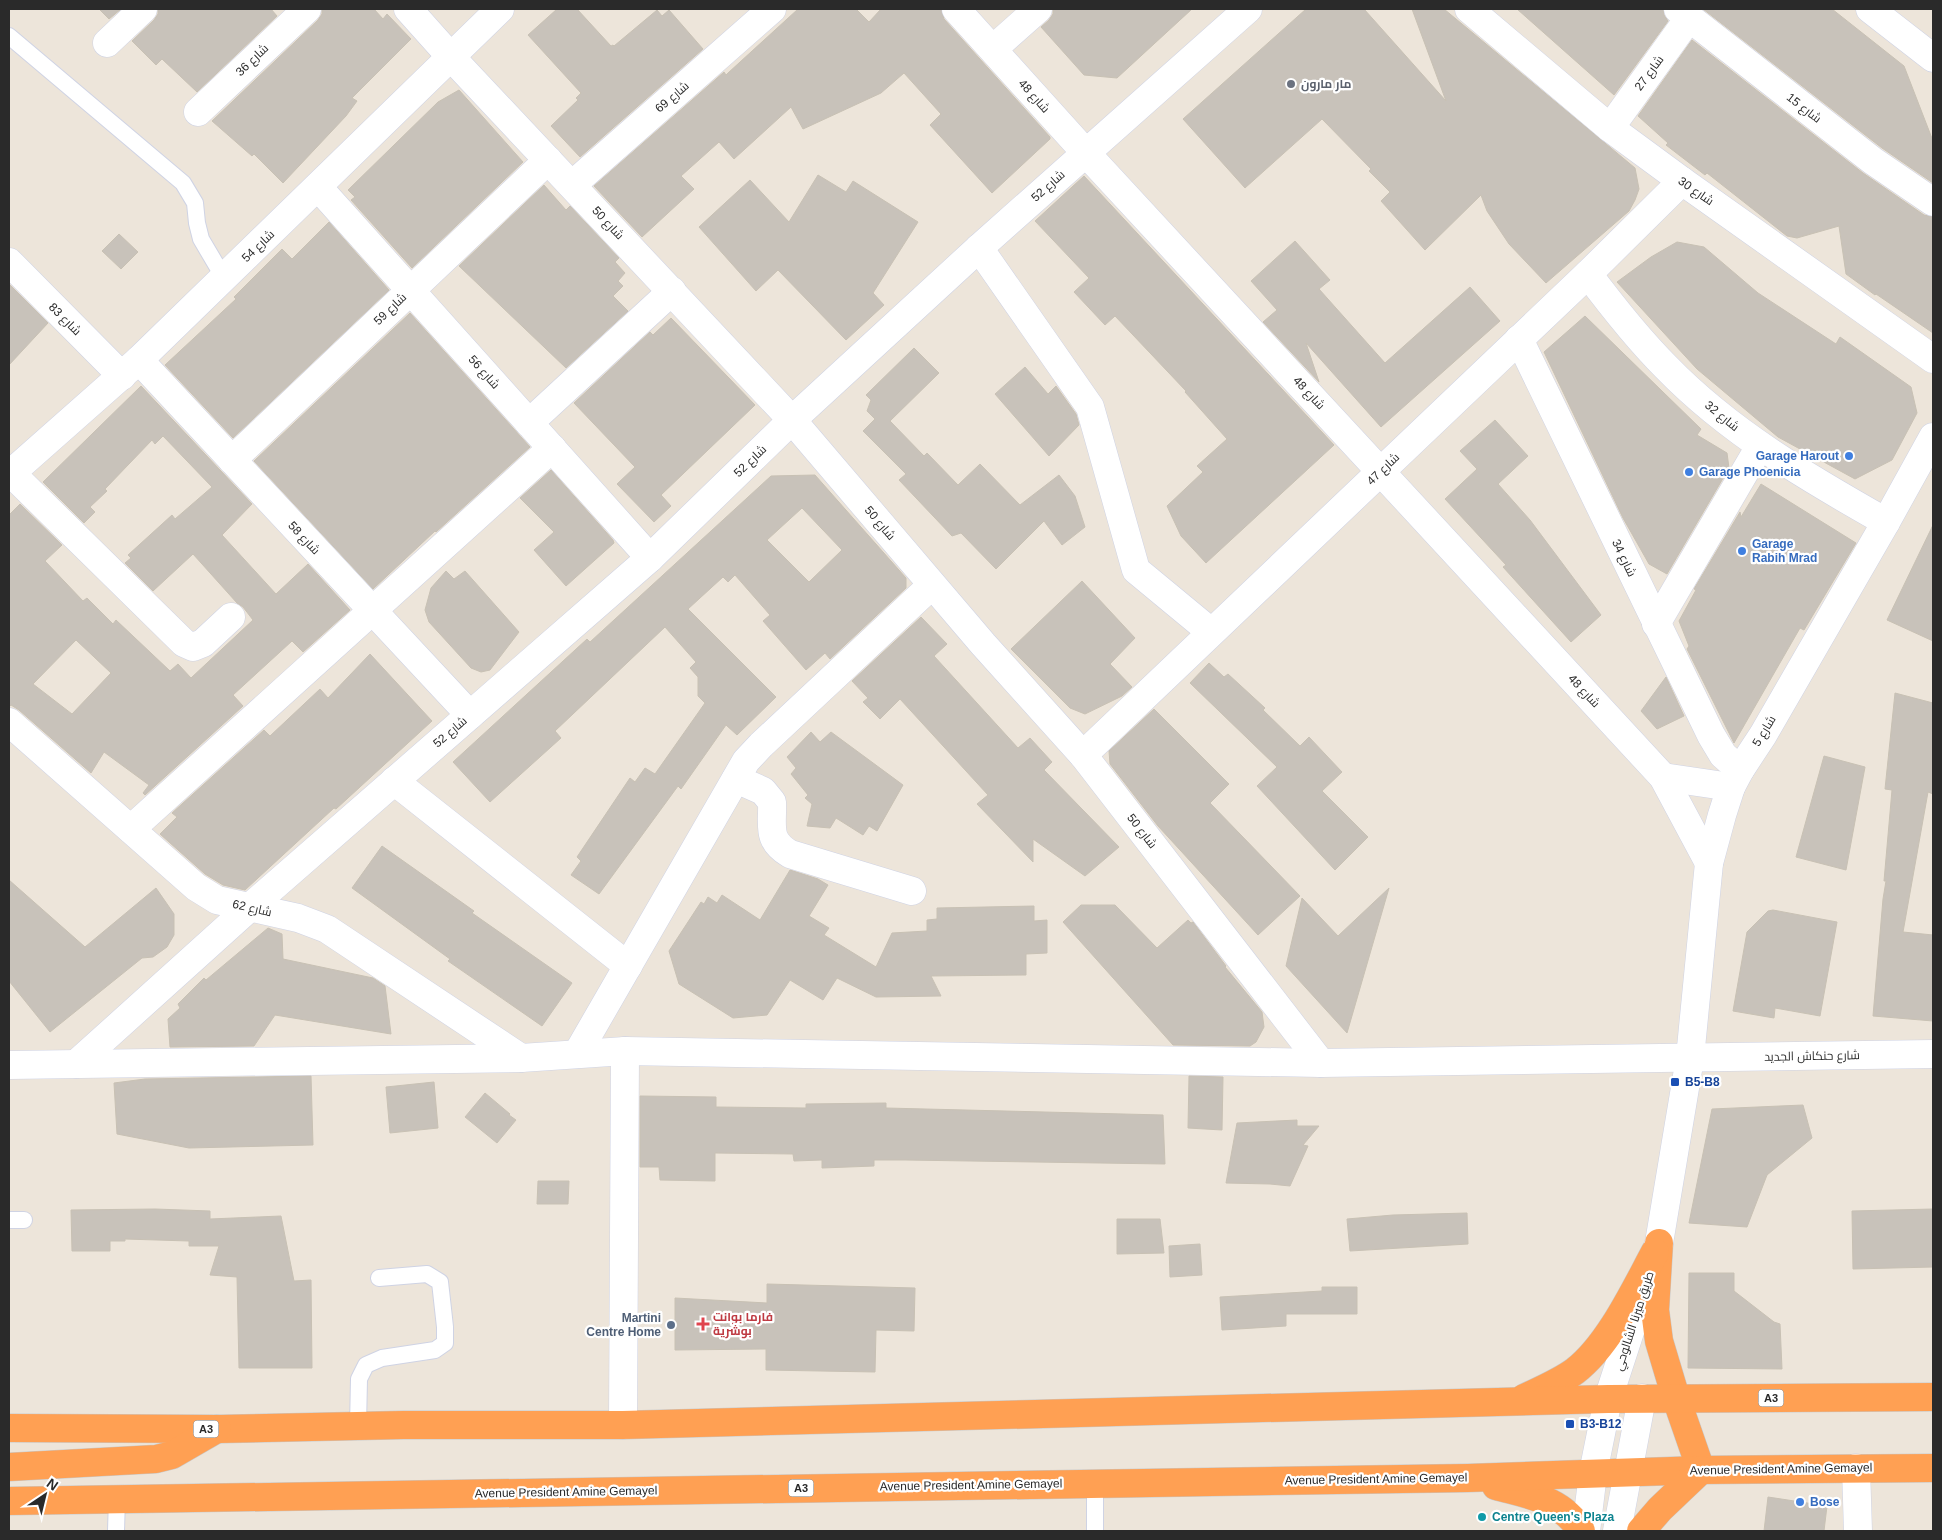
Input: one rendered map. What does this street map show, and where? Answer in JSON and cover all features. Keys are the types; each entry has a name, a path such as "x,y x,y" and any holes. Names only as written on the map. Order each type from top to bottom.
{"highway":[{"path":"1641,1531 1660,1509 1701,1470 1659,1341 1655,1310 1659,1243"},
{"path":"1513,1403 1551,1385 1575,1371 1585,1362 1606,1338 1659,1243"},
{"name":"A3","path":"9,1428 219,1429 403,1425 623,1425 1513,1403 1642,1398 1933,1397"},
{"path":"9,1467 156,1460 172,1455 219,1429"},
{"name":"Avenue President Amine Gemayel","path":"9,1501 1468,1478 1701,1470 1933,1468"},
{"path":"1468,1478 1532,1495 1554,1504 1573,1519 1581,1531"}],"street":[{"path":"108,43 143,9"},
{"name":"شارع 36","path":"198,112 306,9"},
{"name":"شارع 50","path":"408,9 792,420 983,644 1083,756 1321,1063"},
{"name":"شارع 54","path":"10,474 130,368 500,9"},
{"name":"شارع 69","path":"572,185 772,9"},
{"name":"شارع 48","path":"956,9 1085,152 1663,777 1709,863"},
{"path":"993,49 1038,9"},
{"name":"شارع 52","path":"76,1064 248,908 650,558 792,420 979,248 1248,9"},
{"name":"شارع 30","path":"1469,9 1610,128 1933,359"},
{"path":"1870,9 1933,58"},
{"name":"شارع 27","path":"1610,128 1683,13"},
{"name":"شارع 15","path":"1683,13 1873,161 1933,202"},
{"name":"شارع 59","path":"232,460 548,160"},
{"name":"شارع 47","path":"1083,756 1588,274 1682,181"},
{"name":"شارع 56","path":"318,187 650,558"},
{"path":"979,248 1090,407 1136,570 1212,632"},
{"name":"شارع 83","path":"9,262 130,368"},
{"name":"شارع 32","path":"1588,274 1625,323 1666,368 1712,409 1760,446 1886,522"},
{"path":"529,423 672,291"},
{"name":"شارع 34","path":"1519,339 1656,624 1711,736 1735,779"},
{"name":"شارع 58","path":"130,368 232,460 470,715"},
{"name":"شارع 5","path":"1690,1058 1709,863 1735,779 1886,522 1933,437"},
{"path":"1656,624 1760,446"},
{"path":"131,830 552,448"},
{"path":"10,474 184,642 193,647 202,642 231,617"},
{"path":"577,1054 746,761 932,585"},
{"name":"شارع 62","path":"9,722 196,887 217,900 298,918 327,929 521,1058"},
{"path":"1663,777 1735,779"},
{"path":"736,779 763,791 772,802 771,828 774,839 780,848 790,854 912,891"},
{"path":"394,781 628,966"},
{"path":"623,1425 625,1051"},
{"name":"شارع حنكاش الجديد","path":"9,1065 521,1058 625,1051 1321,1063 1933,1054"},
{"name":"طريق ميرنا الشالوحي","path":"1586,1531 1593,1473 1608,1399 1659,1243 1690,1058"},
{"path":"1617,1531 1642,1398"},
{"path":"1856,1468 1858,1531"}],"lane":[{"path":"9,36 183,183 194,203 202,239 224,278"},
{"path":"358,1426 358,1379 366,1365 382,1358 435,1350 445,1343 440,1282 427,1274 380,1278"},
{"path":"1095,1483 1095,1531"},
{"path":"116,1531 117,1499"}],"building":[{"path":"99,9 121,9 109,19"},
{"path":"158,9 271,9 277,16 197,92 162,59 156,65 132,41 154,20 158,14"},
{"path":"322,9 374,9 383,19 387,14 411,39 352,98 357,101 346,116 283,183 254,154 252,156 212,121 318,20 322,14"},
{"path":"557,9 577,9 611,46 614,46 657,10 662,16 669,10 703,49 580,157 551,126 578,100 576,98 581,93 528,35"},
{"path":"798,9 856,9 869,22 881,9 941,9 944,19 1050,139 992,193 930,125 941,114 904,73 881,93 803,129 791,107 734,159 719,142 681,176 694,189 642,237 594,186 724,72 726,75"},
{"path":"1053,9 1192,9 1117,78 1084,75 1041,27 1053,14"},
{"path":"1306,9 1364,9 1446,101 1412,9 1444,9 1635,168 1639,189 1629,211 1546,283 1509,244 1487,211 1481,195 1425,250 1381,201 1390,192 1369,171 1371,169 1322,119 1245,188 1183,119"},
{"path":"1517,9 1663,9 1668,21 1614,95"},
{"path":"1703,9 1832,9 1904,66 1933,141 1933,183 1882,148"},
{"path":"1692,40 1863,173 1924,215 1933,217 1933,333 1846,274 1839,226 1797,238 1787,236 1707,173 1705,175 1666,145 1668,143 1638,116"},
{"path":"459,90 523,162 412,268 351,200 355,197 348,190 438,102"},
{"path":"818,175 846,192 853,181 918,222 873,293 884,305 846,340 778,270 756,291 699,227 750,180 789,222"},
{"path":"1084,176 1334,445 1206,563 1181,536 1167,506 1203,472 1197,466 1227,439 1186,391 1115,316 1105,325 1074,292 1089,278 1035,221"},
{"path":"544,185 566,210 570,206 619,258 615,262 625,273 618,281 623,286 613,296 628,311 566,368 459,266"},
{"path":"329,222 389,290 233,438 165,365 236,299 234,297 282,249 292,259"},
{"path":"119,234 138,252 121,269 102,251"},
{"path":"1295,241 1330,280 1319,289 1385,363 1470,287 1500,321 1381,427 1306,343 1319,382 1263,322 1277,310 1251,281"},
{"path":"1677,242 1704,247 1758,293 1836,344 1840,337 1911,387 1917,413 1892,460 1855,479 1778,437 1697,369 1617,282 1651,257"},
{"path":"9,284 48,323 9,365"},
{"path":"410,313 530,447 373,589 254,461"},
{"path":"1585,316 1701,429 1697,435 1727,453 1729,468 1667,574 1649,564 1623,518 1544,352"},
{"path":"671,318 755,405 661,495 671,506 654,522 617,484 635,467 574,403 650,332 653,335"},
{"path":"914,348 939,373 890,421 924,456 927,453 958,485 980,464 1020,505 1059,475 1075,496 1085,527 1062,545 1044,521 996,569 961,533 952,536 899,480 906,474 863,431 875,419 867,411 871,400 866,395"},
{"path":"1025,367 1048,394 1056,386 1076,414 1079,425 1049,456 995,394"},
{"path":"141,386 252,504 222,535 276,594 308,564 350,610 303,652 292,641 233,695 243,706 145,795 143,793 149,785 104,752 91,773 19,710 11,705 9,707 9,515 20,504 62,545 45,561 83,601 87,598 113,624 116,620 170,671 178,664 191,678 253,620 193,554 153,591 125,563 131,558 128,555 172,515 175,519 212,487 163,436 155,444 152,440 105,489 107,491 90,507 95,512 84,523 43,482","holes":["76,640 111,673 72,714 33,684"]},
{"path":"1495,420 1528,456 1498,484 1530,520 1601,615 1571,642 1503,567 1506,565 1445,499 1477,469 1460,451"},
{"path":"551,470 614,543 566,586 534,550 554,532 520,498"},
{"path":"815,475 906,578 906,588 830,659 825,653 806,670 763,621 770,615 735,575 728,582 723,577 688,609 776,697 737,735 726,725 681,789 678,786 599,894 571,875 581,861 577,857 630,778 635,782 645,768 655,774 705,703 698,696 698,677 690,668 696,662 665,627 555,731 561,738 490,802 453,762 587,639 590,642 771,476","holes":["802,508 842,550 809,582 767,540"]},
{"path":"1761,484 1856,543 1804,630 1800,628 1734,743 1687,649 1689,646 1679,621 1696,590 1694,589 1740,512 1741,517"},
{"path":"1933,525 1933,641 1887,620"},
{"path":"446,571 454,579 465,571 519,632 490,670 481,672 471,668 429,622 425,610 431,588"},
{"path":"1082,581 1135,638 1110,664 1132,687 1122,696 1085,714 1070,708 1011,649"},
{"path":"921,617 947,644 934,656 1018,748 1030,738 1052,762 1044,770 1119,847 1085,876 1033,839 1033,862 977,804 988,795 900,699 880,719 863,702 868,698 852,681"},
{"path":"370,654 432,721 245,890 223,885 205,874 160,834 177,817 172,813 264,730 270,736 320,689 328,698"},
{"path":"1209,663 1224,677 1228,674 1265,708 1263,710 1300,746 1309,737 1342,772 1322,791 1368,837 1335,870 1257,786 1277,767 1190,683"},
{"path":"1666,677 1684,716 1657,729 1641,711"},
{"path":"1895,693 1933,703 1933,794 1928,792 1903,932 1933,935 1933,1021 1873,1016 1886,881 1884,881 1892,790 1885,789"},
{"path":"1154,709 1229,784 1210,803 1300,896 1258,935 1158,826 1110,764 1109,751"},
{"path":"811,732 820,742 831,732 903,785 877,831 869,826 863,835 836,818 830,828 807,826 812,804 805,798 808,795 791,774 796,768 787,757"},
{"path":"1824,756 1865,767 1846,870 1796,857"},
{"path":"382,846 474,911 472,913 572,983 542,1026 448,961 450,959 352,888"},
{"path":"790,870 818,879 828,885 809,916 829,928 824,935 876,967 892,933 927,931 927,920 937,919 937,908 1034,906 1034,921 1047,920 1047,953 1026,954 1026,975 931,976 941,996 876,997 837,978 823,1000 790,980 767,1015 733,1018 679,984 669,951 701,902 704,904 708,897 717,903 722,895 760,920"},
{"path":"9,880 85,947 156,888 174,914 174,935 167,947 153,957 142,958 50,1032 9,981"},
{"path":"1389,888 1347,1033 1286,966 1302,898 1338,936"},
{"path":"1081,905 1115,905 1157,948 1188,920 1191,923 1193,922 1225,967 1262,1012 1264,1027 1256,1042 1250,1046 1173,1045 1063,922"},
{"path":"1773,910 1837,922 1820,1016 1775,1008 1774,1018 1733,1011 1747,932 1768,911"},
{"path":"268,928 282,934 283,959 373,978 385,986 391,1034 275,1015 254,1046 170,1047 168,1019 180,1008 178,1004 204,978 206,980"},
{"path":"311,1076 313,1145 189,1148 117,1134 114,1083 145,1079"},
{"path":"1189,1076 1223,1077 1222,1130 1188,1128"},
{"path":"434,1082 438,1128 390,1133 386,1087"},
{"path":"485,1093 516,1120 497,1143 465,1117"},
{"path":"640,1096 716,1097 716,1107 806,1108 806,1104 886,1103 886,1108 1163,1115 1165,1164 874,1160 874,1166 822,1168 822,1160 794,1161 793,1154 715,1153 715,1181 660,1180 659,1167 640,1167"},
{"path":"1803,1105 1812,1138 1767,1175 1747,1227 1689,1223 1712,1109"},
{"path":"1297,1120 1297,1126 1319,1126 1303,1145 1308,1146 1290,1186 1226,1183 1237,1123"},
{"path":"538,1181 569,1181 568,1204 537,1204"},
{"path":"155,1209 210,1211 210,1219 281,1216 294,1281 311,1280 312,1368 239,1368 237,1277 210,1275 219,1246 189,1246 189,1241 125,1239 125,1241 110,1241 110,1251 72,1251 71,1210"},
{"path":"1933,1209 1933,1267 1853,1269 1852,1211"},
{"path":"1467,1213 1468,1244 1350,1251 1347,1219 1393,1215"},
{"path":"1117,1219 1160,1219 1164,1253 1117,1254"},
{"path":"1200,1244 1202,1275 1170,1277 1169,1246"},
{"path":"1689,1273 1734,1273 1734,1291 1774,1322 1780,1324 1782,1369 1688,1368"},
{"path":"767,1284 915,1288 914,1331 876,1330 875,1372 766,1370 766,1349 675,1350 675,1298 767,1303"},
{"path":"1322,1287 1357,1287 1357,1314 1286,1314 1286,1326 1222,1330 1220,1297 1322,1291"},
{"path":"1768,1497 1827,1506 1824,1531 1764,1531"}],"place":[{"name":"مار مارون","path":"1291,84"},
{"name":"Garage Harout","path":"1849,456"},
{"name":"Garage Phoenicia","path":"1689,472"},
{"name":"Garage Rabih Mrad","path":"1742,551"},
{"name":"B5-B8","path":"1675,1082"},
{"name":"فارما بوانت بوشرية","path":"703,1324"},
{"name":"Martini Centre Home","path":"671,1325"},
{"name":"B3-B12","path":"1570,1424"},
{"name":"Bose","path":"1800,1502"},
{"name":"Centre Queen's Plaza","path":"1482,1517"}]}
